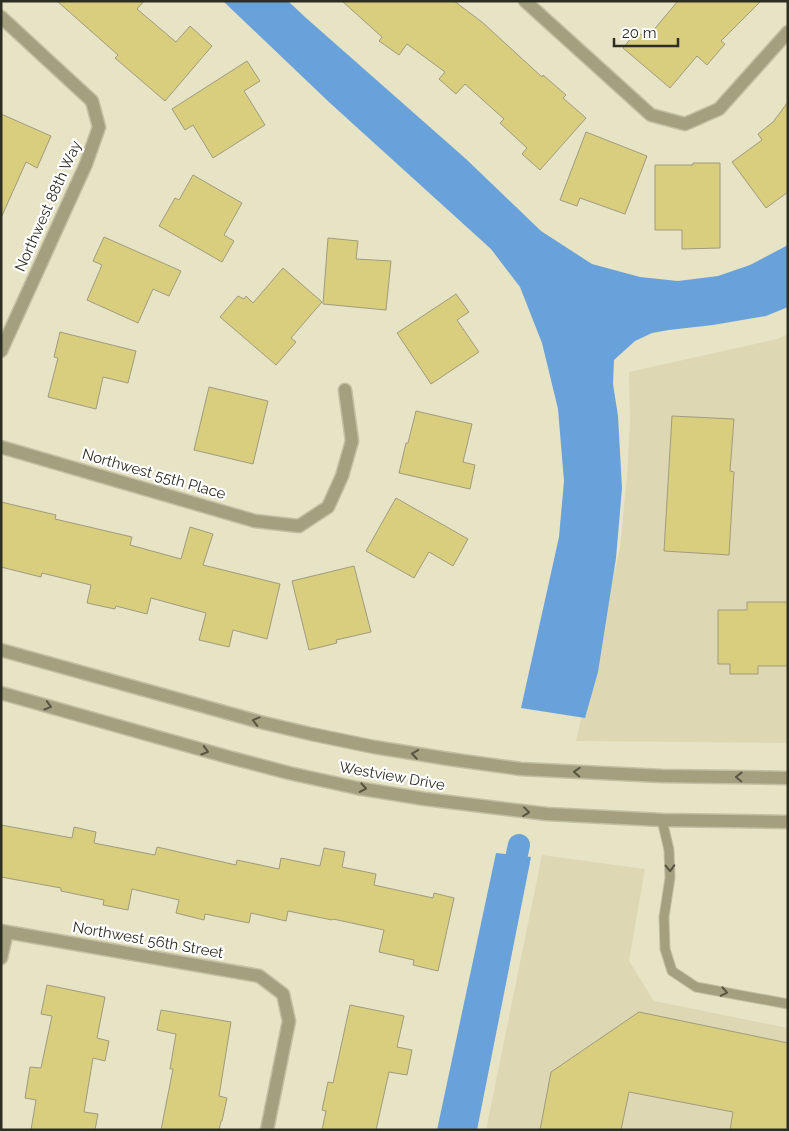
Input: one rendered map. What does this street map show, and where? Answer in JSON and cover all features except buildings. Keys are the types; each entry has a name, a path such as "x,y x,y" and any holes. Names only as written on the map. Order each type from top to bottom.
{"street":[{"path":"525,1 651,115 685,124 719,109 788,32"},
{"name":"Northwest 88th Way","path":"1,16 92,101 99,127 86,164 1,351"},
{"name":"Northwest 55th Place","path":"1,447 255,520 299,526 328,507 342,476 352,442 345,390"},
{"name":"Westview Drive","path":"1,650 260,722 374,747 521,769 662,776 788,778"},
{"name":"Westview Drive","path":"1,693 228,757 357,788 425,799 537,813 662,820 788,822"},
{"path":"1,958 4,931"},
{"name":"Northwest 56th Street","path":"4,931 259,976 283,994 289,1021 267,1130"}],"lane":[{"path":"662,820 669,850 670,878 664,917 665,949 672,971 696,987 788,1004"}],"shaded area":[{"path":"788,334 788,743 576,741 620,548 630,422 629,372 777,339"},
{"path":"542,855 645,869 629,961 654,1001 788,1028 788,1130 486,1130"}],"water":[{"path":"223,1 288,1 466,159 541,231 592,264 640,277 678,281 718,276 750,265 788,245 788,307 766,316 652,333 635,341 614,360 613,384 618,416 622,488 616,558 598,672 585,718 521,708 559,537 564,481 558,409 542,343 520,287 491,249 330,103"},
{"path":"496,853 531,857 477,1130 437,1130"}],"waterway":[{"path":"510,885 519,845"}]}
